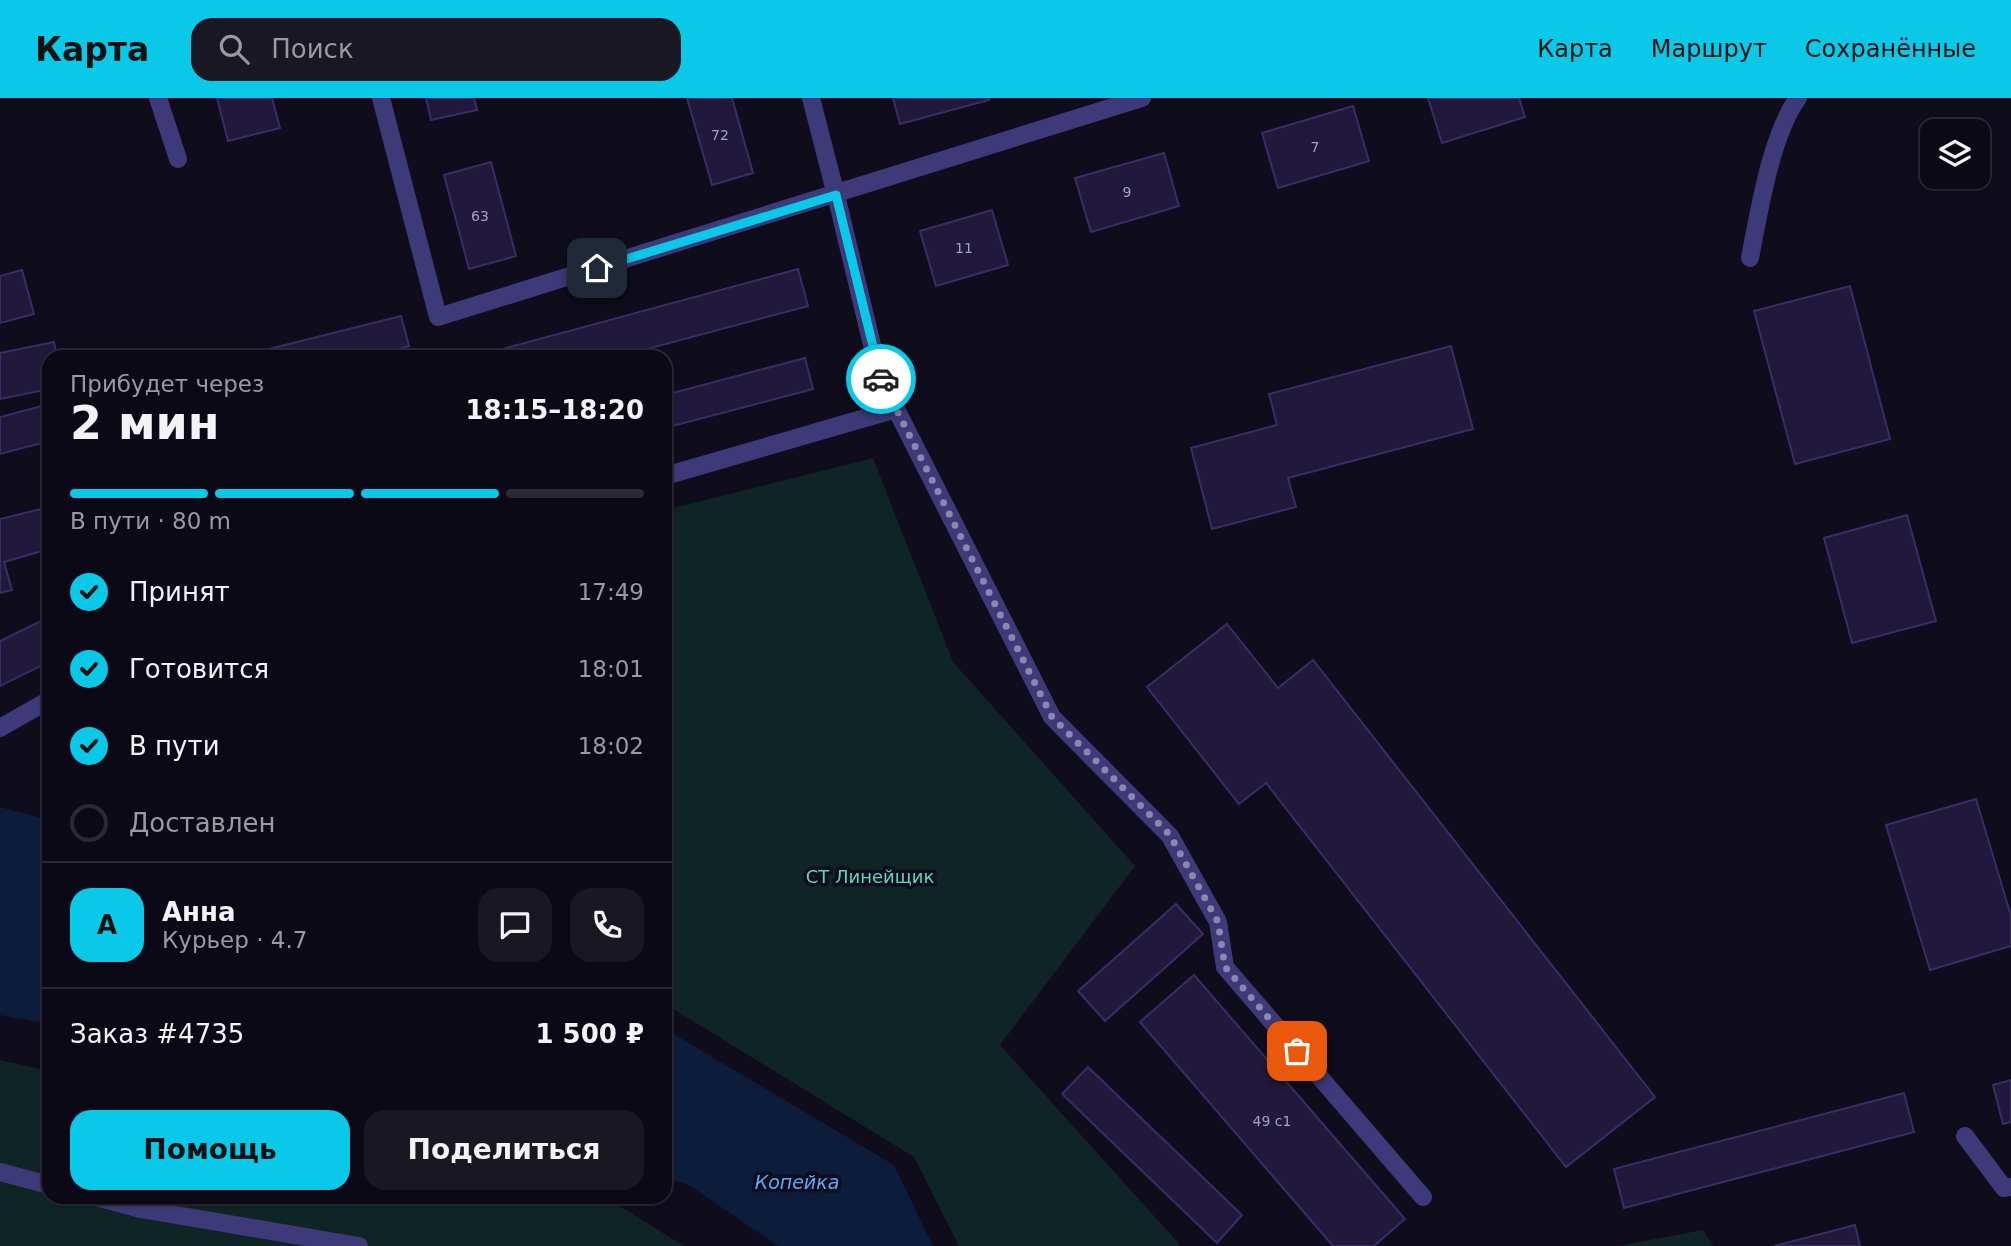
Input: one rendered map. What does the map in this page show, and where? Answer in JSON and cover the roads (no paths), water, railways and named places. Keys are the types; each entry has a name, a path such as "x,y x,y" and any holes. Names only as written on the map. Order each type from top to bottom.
{"street":[{"path":"158,98 178,159"},
{"path":"382,98 438,317 1142,98"},
{"path":"811,98 879,374 1052,717 1170,835 1218,922 1225,967 1423,1197"},
{"path":"1750,258 1759,211 1786,114 1798,98"},
{"path":"672,474 896,409"},
{"path":"0,728 42,704"},
{"path":"1965,1136 2004,1188 2011,1186"},
{"path":"0,1172 42,1183"},
{"path":"123,1204 359,1246"}],"water":[{"path":"0,807 42,818 42,1023 0,1015"},
{"name":"Копейка","path":"672,1033 894,1165 933,1246 778,1246 689,1185 672,1179"}],"park label":[{"name":"СТ Линейщик","path":"870,877"}]}
